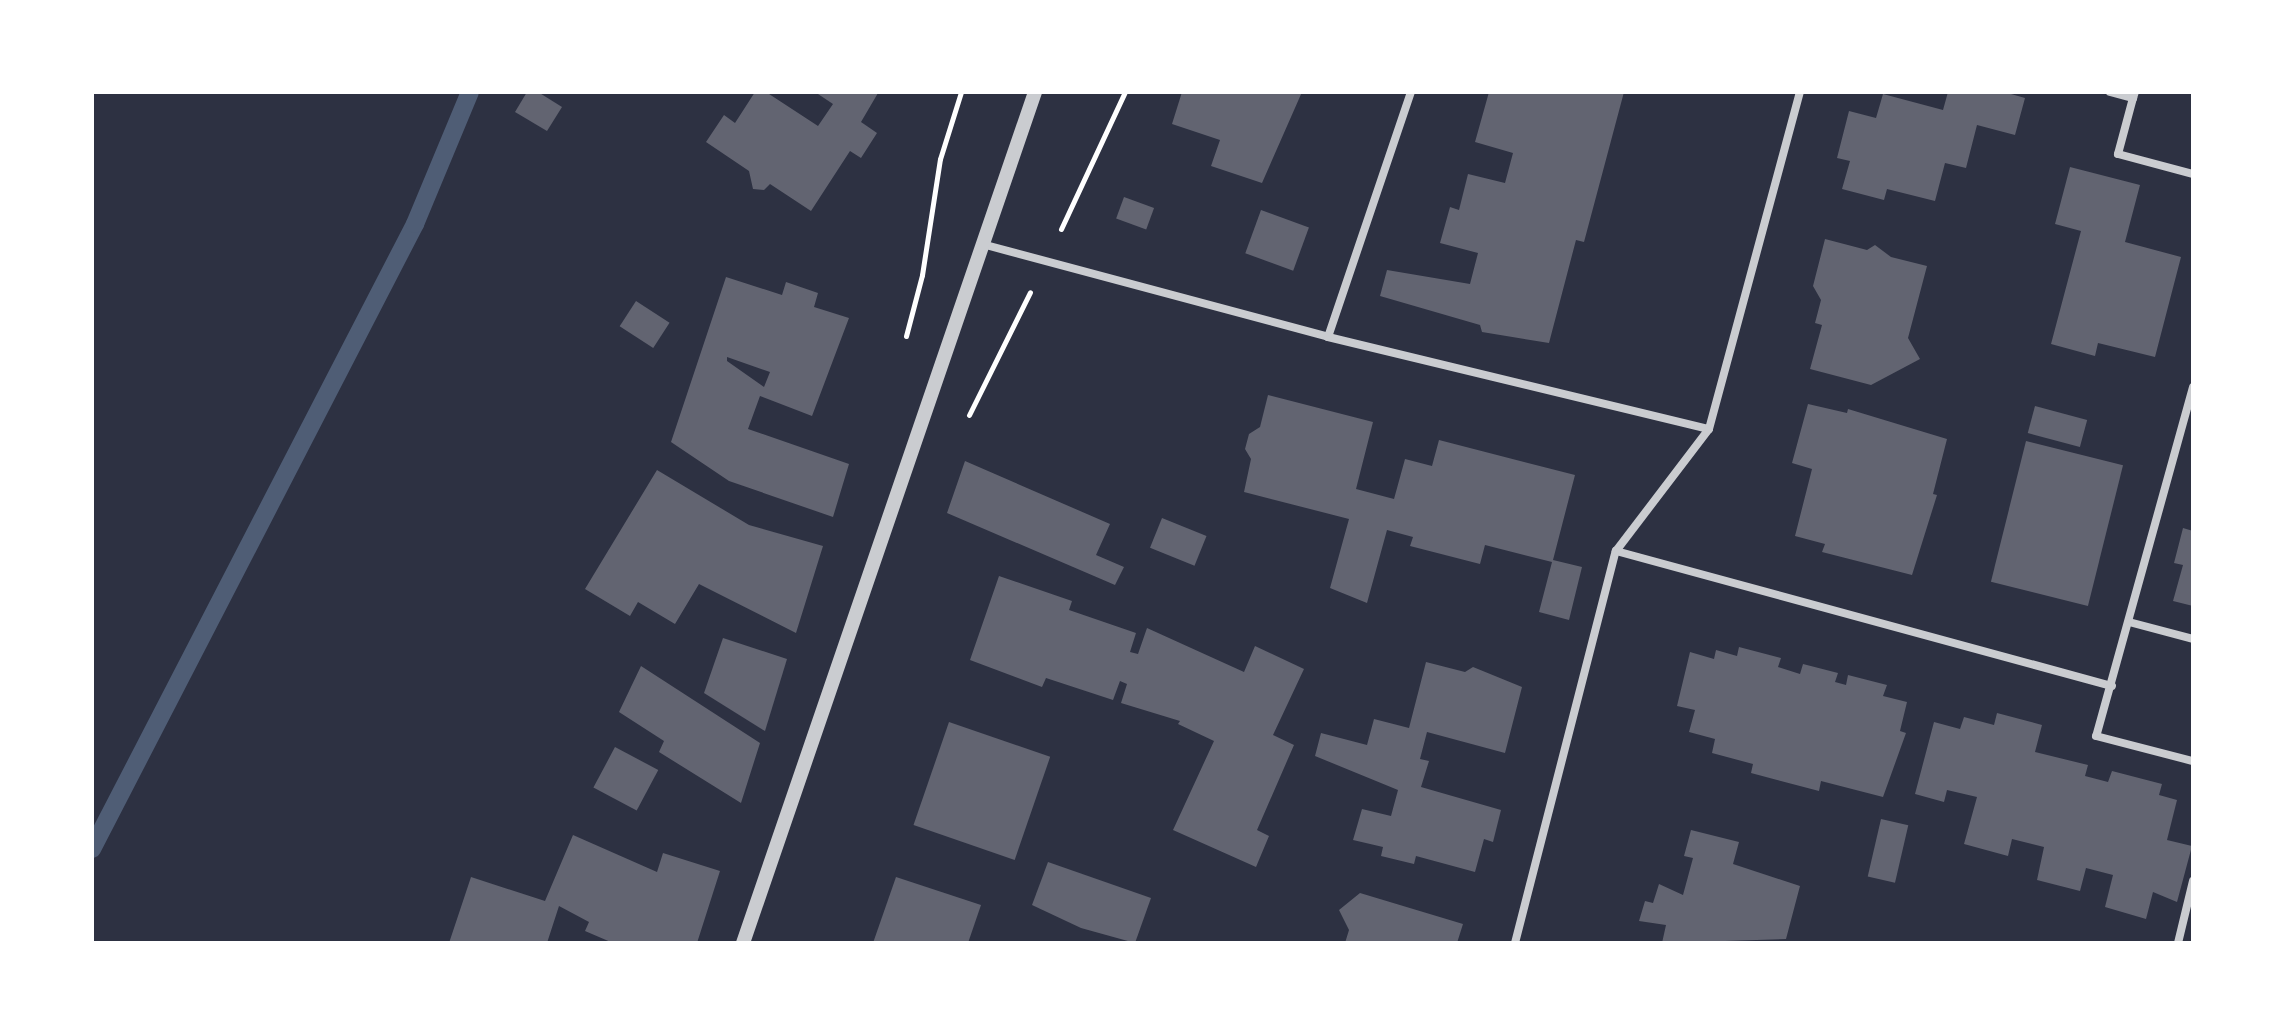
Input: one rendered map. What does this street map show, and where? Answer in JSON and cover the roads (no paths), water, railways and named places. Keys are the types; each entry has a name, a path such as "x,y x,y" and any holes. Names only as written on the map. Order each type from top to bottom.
{"street":[{"path":"743,943 1035,92"},
{"path":"1328,337 1411,92"},
{"path":"1515,943 1616,551 1709,429 1800,92"},
{"path":"2110,92 2134,95 2118,154 2193,174"},
{"path":"981,244 1328,337 1709,429"},
{"path":"2193,387 2096,736 2193,761"},
{"path":"1616,551 2112,686"},
{"path":"2129,622 2193,639"},
{"path":"2178,943 2193,881"}],"waterway":[{"path":"92,849 415,224 470,92"}]}
